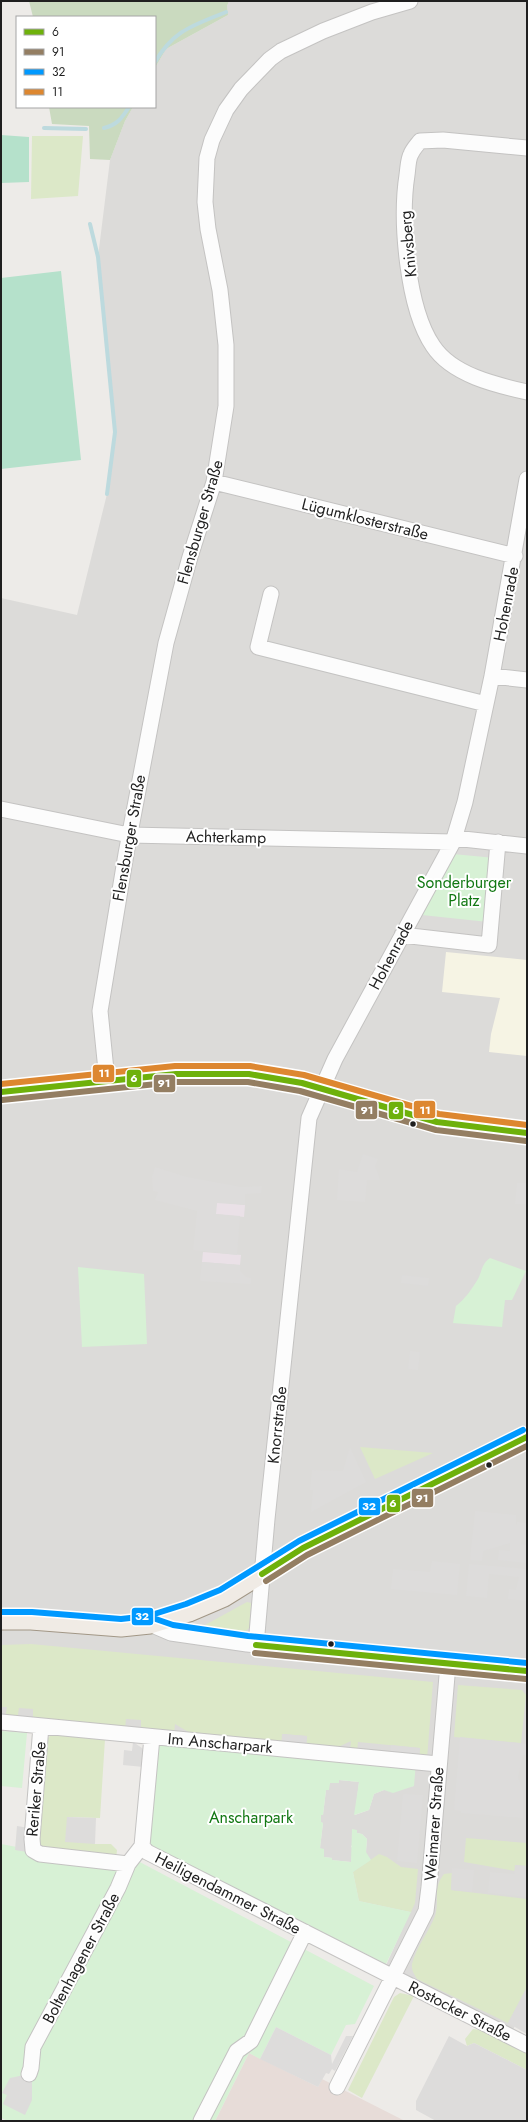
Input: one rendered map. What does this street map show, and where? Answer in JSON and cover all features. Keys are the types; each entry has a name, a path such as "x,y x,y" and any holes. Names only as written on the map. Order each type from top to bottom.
{"main road":[{"path":"1,1620 31,1620 121,1627 150,1624 210,1604 303,1548 527,1437"}],"street":[{"name":"Flensburger Straße","path":"107,1080 100,1011 129,835 166,643 190,557 214,482 226,406 226,345 220,290 208,229 205,202 206,171 212,140 226,110 241,89 280,51 323,30 372,12 410,1"},
{"name":"Knivsberg","path":"527,148 443,140 420,141 411,154 405,186 404,228 408,269 420,318 433,347 452,364 474,377 490,383 527,392"},
{"name":"Hohenrade","path":"322,1088 453,840 465,802 492,676 515,556 523,524 527,479"},
{"name":"Lügumklosterstraße","path":"214,482 515,556"},
{"path":"271,594 258,647 486,704"},
{"path":"492,676 527,680"},
{"name":"Achterkamp","path":"1,809 129,835 453,840 498,842 527,846"},
{"path":"402,935 489,945 498,842"},
{"path":"1,1092 176,1074 234,1073 265,1076 322,1088 437,1122 476,1128 527,1133"},
{"name":"Knorrstraße","path":"256,1645 309,1118 322,1088"},
{"path":"150,1624 171,1632 207,1640 527,1671"},
{"name":"Weimarer Straße","path":"337,2087 426,1911 430,1887 438,1764 448,1664"},
{"name":"Im Anscharpark","path":"1,1722 438,1764"},
{"name":"Reriker Straße","path":"41,1726 32,1839 33,1850 40,1854 128,1864"},
{"name":"Heiligendammer Straße","path":"152,1737 142,1846 147,1852 393,1977"},
{"name":"Boltenhagener Straße","path":"28,2074 31,2068 33,2047 118,1888 128,1864 142,1846"},
{"path":"201,2121 237,2051 251,2041 305,1932"},
{"name":"Rostocker Straße","path":"393,1977 527,2045"}],"shaded area":[{"path":"229,1 527,1 527,2001 510,2036 383,1972 410,1912 359,1901 353,1872 366,1852 367,1839 362,1834 357,1833 351,1847 353,1848 351,1862 331,1860 332,1858 324,1857 320,1848 323,1823 320,1822 321,1815 323,1815 326,1790 330,1783 339,1783 339,1780 359,1782 355,1815 369,1810 374,1794 384,1790 414,1786 32,1725 27,1733 1,1731 1,598 77,615 107,494 115,432 98,257 110,160 125,121 132,108 156,108 156,66 166,49 228,15 227,6"},
{"path":"446,952 527,960 527,1056 489,1052 491,1034 500,998 442,992"},
{"path":"363,1154 378,1159 375,1166 380,1180 367,1180 365,1202 337,1200 339,1169 357,1172"},
{"path":"155,1167 187,1177 241,1187 262,1186 261,1193 245,1194 245,1205 217,1203 216,1214 240,1216 237,1255 193,1250 197,1211 155,1200 158,1192 153,1191 152,1177"},
{"path":"517,1183 527,1183 527,1204 515,1204"},
{"path":"217,1202 245,1205 244,1217 215,1214"},
{"path":"203,1252 241,1255 240,1265 202,1262"},
{"path":"202,1262 240,1265 240,1271 246,1277 251,1278 251,1284 200,1281"},
{"path":"402,1275 429,1278 428,1286 401,1283"},
{"path":"410,1351 420,1352 418,1370 408,1369"},
{"path":"350,1447 366,1482 311,1512 313,1490 310,1490 312,1470 343,1471"},
{"path":"475,1511 516,1515 516,1526 517,1522 527,1523 527,1541 522,1540 521,1544 527,1545 527,1563 498,1560 499,1550 510,1551 510,1543 483,1551 482,1561 470,1560"},
{"path":"432,1561 460,1564 457,1595 391,1589 393,1569 430,1572"},
{"path":"469,1564 527,1569 527,1601 508,1599 509,1589 516,1590 519,1577 489,1574 487,1598 466,1596"},
{"path":"282,1734 307,1736 306,1751 281,1749"},
{"path":"460,1737 527,1744 527,1755 523,1755 518,1777 523,1791 523,1818 461,1813 461,1811 454,1810"},
{"path":"133,1742 142,1748 145,1755 144,1767 123,1765 124,1750 132,1751"},
{"path":"391,1745 420,1748 419,1762 390,1759"},
{"path":"403,1794 423,1795 417,1863 397,1861"},
{"path":"67,1817 96,1818 95,1844 65,1842"},
{"path":"17,1826 29,1828 27,1852 15,1850"},
{"path":"515,1865 527,1866 527,1897 488,1893 490,1872 514,1874"},
{"path":"452,1868 474,1870 472,1892 451,1890"},
{"path":"527,1987 527,2034 508,2023"},
{"path":"276,2027 331,2055 332,2064 346,2036 353,2036 335,2071 332,2069 329,2074 326,2073 318,2087 260,2059"},
{"path":"449,2036 467,2046 474,2043 527,2070 527,2121 436,2121 416,2110 416,2101"},
{"path":"249,2053 318,2087 322,2079 405,2121 215,2121"},
{"path":"29,2074 32,2080 32,2100 25,2115 3,2104 7,2095 2,2093 10,2078"}],"green space":[{"path":"29,1 229,1 227,6 228,15 166,49 156,66 156,16 33,16"},
{"path":"49,108 132,108 125,121 110,160 90,159 89,126 52,124"},
{"path":"1,135 29,137 29,182 1,183"},
{"path":"32,136 83,136 78,196 31,199"},
{"path":"61,271 81,460 1,469 1,278"},
{"name":"Sonderburger Platz","path":"453,854 495,858 488,922 422,915"},
{"path":"490,1258 526,1271 512,1300 505,1300 502,1327 453,1323 456,1306 471,1290 484,1265"},
{"path":"78,1267 144,1274 147,1344 82,1347"},
{"path":"360,1447 433,1453 375,1479"},
{"path":"247,1602 251,1603 251,1605 249,1628 246,1631 240,1632 204,1628 205,1625"},
{"path":"31,1644 433,1682 427,1759 419,1758 420,1748 358,1742 357,1752 350,1751 351,1741 334,1749 306,1746 307,1736 283,1734 282,1744 195,1736 175,1724 174,1734 141,1731 141,1720 126,1719 125,1729 33,1722 33,1709 19,1708 17,1721 5,1719 7,1707 1,1707 1,1645"},
{"path":"458,1685 522,1690 526,1695 521,1743 454,1737"},
{"path":"1,1731 27,1733 22,1788 1,1786"},
{"path":"51,1734 105,1739 100,1818 67,1817 95,1844 111,1844 117,1850 116,1859 44,1852 36,1842 45,1743"},
{"name":"Anscharpark","path":"164,1738 416,1762 414,1786 393,1793 384,1790 374,1794 369,1810 354,1815 359,1782 339,1780 339,1783 330,1783 329,1790 326,1790 323,1815 321,1815 321,1822 323,1823 320,1848 324,1849 324,1857 332,1858 332,1860 351,1862 352,1829 357,1830 357,1833 362,1834 367,1839 366,1852 371,1860 353,1872 359,1901 411,1912 386,1964 151,1845 148,1837 158,1745"},
{"path":"466,1838 527,1843 527,1866 515,1865 515,1871 464,1862"},
{"path":"1,1844 33,1850 136,1860 374,1986 355,2024 346,2025 331,2055 276,2027 260,2059 249,2053 215,2121 8,2121 1,2118"},
{"path":"379,1854 387,1857 401,1867 418,1869 415,1903 411,1912 359,1901 353,1872"},
{"path":"452,1873 451,1890 527,1899 527,1987 508,2023 417,1979 413,1972 412,1964 414,1958 435,1916 438,1884 444,1874"},
{"path":"400,1993 414,1996 362,2098 348,2090 394,1997"},
{"path":"473,2029 481,2030 527,2053 527,2070 474,2043 467,2046 465,2039"}],"waterway":[{"path":"156,60 169,43 185,30 226,12"},
{"path":"104,128 119,120 128,108"},
{"path":"44,128 86,129"},
{"path":"90,224 98,257 115,432 107,494"}],"transit line":[{"name":"11","path":"1,1084 175,1066 250,1066 304,1075 439,1114 527,1125"},
{"name":"6","path":"1,1092 176,1074 249,1074 302,1083 437,1122 527,1133"},
{"name":"91","path":"2,1100 176,1082 248,1082 300,1091 436,1130 526,1141"},
{"name":"32","path":"1,1612 32,1612 121,1619 148,1616 186,1604 220,1590 299,1541 523,1430"},
{"name":"6","path":"262,1574 303,1548 527,1437"},
{"name":"91","path":"266,1581 307,1555 527,1446"},
{"name":"32","path":"150,1617 173,1625 248,1636 527,1663"},
{"name":"6","path":"256,1645 527,1671"},
{"name":"91","path":"255,1653 526,1679"}]}
